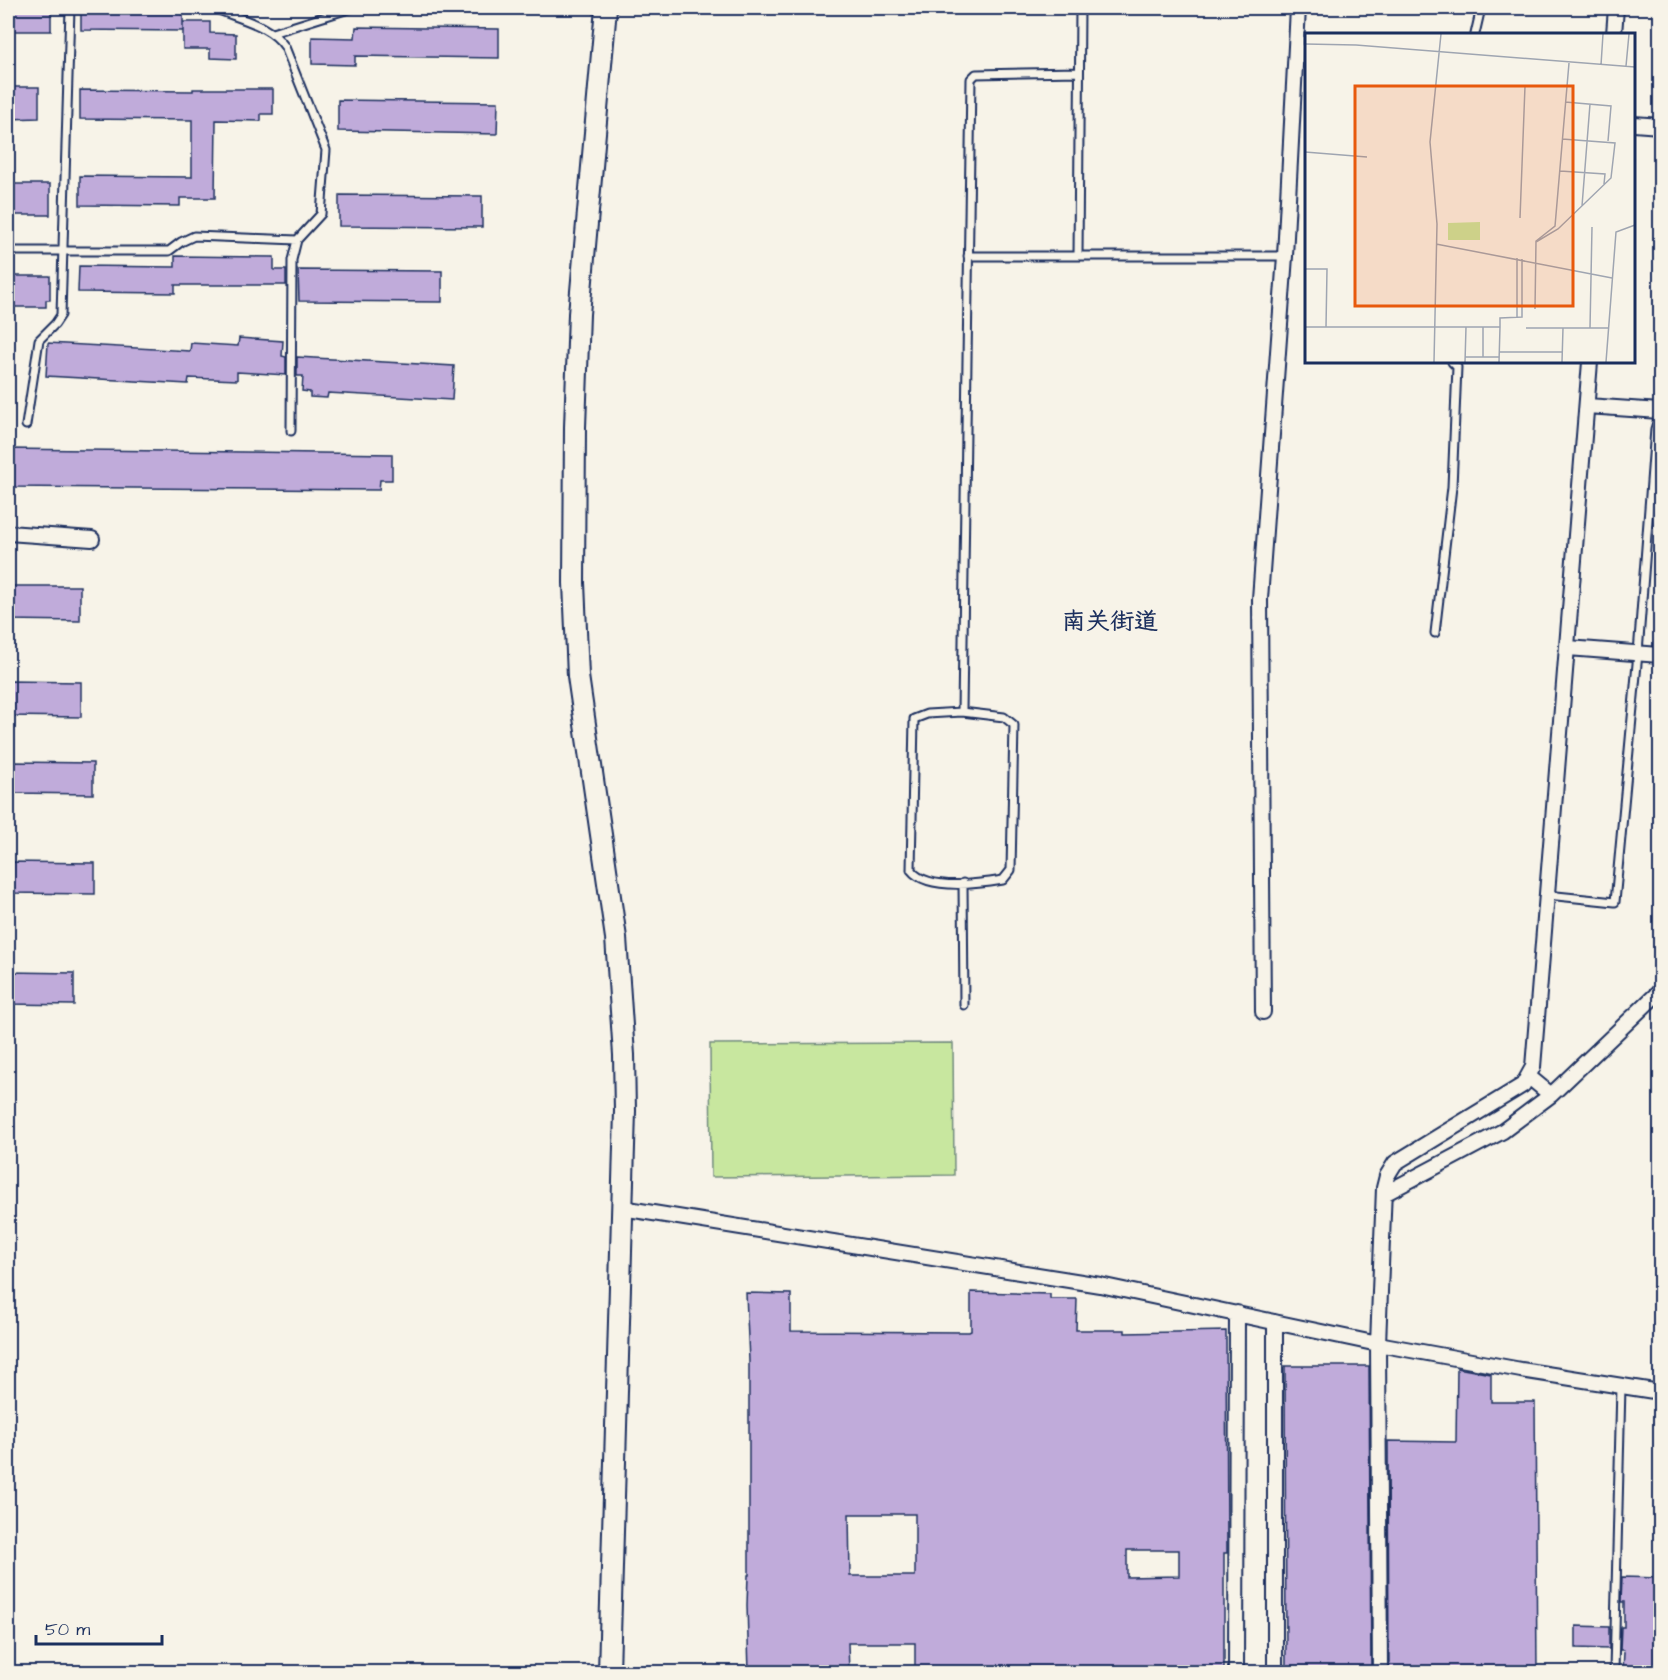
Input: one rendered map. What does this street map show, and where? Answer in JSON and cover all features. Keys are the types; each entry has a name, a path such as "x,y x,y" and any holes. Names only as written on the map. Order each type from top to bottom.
{"street":[{"path":"606,8 579,314 575,427 574,595 578,676 616,938 624,1055 609,1672"},
{"path":"1263,1012 1260,599 1285,256 1298,8"},
{"path":"1614,33 1616,8"},
{"path":"1635,124 1660,126"},
{"path":"1380,1672 1378,1344 1384,1194 1387,1176 1395,1163 1522,1084 1533,1067 1590,363"},
{"path":"1587,406 1660,412"},
{"path":"8,533 92,539"},
{"path":"1568,648 1660,655"},
{"path":"1384,1194 1503,1131 1551,1095 1660,992"},
{"path":"1528,1076 1551,1095"},
{"path":"622,1208 1100,1285 1378,1344 1660,1392"},
{"path":"1236,1672 1237,1313"},
{"path":"1275,1322 1275,1672"}],"lane":[{"path":"26,425 39,340 56,324 61,315 70,8"},
{"path":"214,8 278,37 285,48 326,150 321,214 297,240 292,260 291,431"},
{"path":"272,33 352,8"},
{"path":"1078,256 1080,8"},
{"path":"1475,33 1481,8"},
{"path":"962,712 971,79 976,74 1078,72"},
{"path":"8,251 169,251 194,236 297,240"},
{"path":"968,256 1285,256"},
{"path":"1435,633 1452,487 1456,367 1453,363"},
{"path":"1547,895 1615,902 1638,653 1655,429 1660,412"},
{"path":"962,712 1004,717 1014,725 1011,870 1003,879 981,884 928,881 915,875 911,870 914,719 927,714 962,712"},
{"path":"963,884 964,1005"},
{"path":"1614,1672 1621,1386"}],"green space":[{"path":"953,1043 954,1175 711,1177 710,1044"}],"building":[{"path":"8,8 51,8 51,31 8,31"},
{"path":"81,9 183,10 183,31 81,30"},
{"path":"183,22 210,22 210,33 236,34 236,59 210,58 210,49 183,49"},
{"path":"356,27 499,29 499,58 355,56 355,65 312,64 312,37 355,38"},
{"path":"8,87 39,87 39,118 8,119"},
{"path":"193,89 273,89 273,114 261,114 261,121 216,120 215,198 180,198 180,206 80,205 80,176 192,177 192,120 80,119 80,90 193,91"},
{"path":"338,100 498,102 497,134 338,131"},
{"path":"8,184 50,184 50,215 8,215"},
{"path":"339,195 482,196 482,227 339,226"},
{"path":"175,256 274,257 274,270 286,270 286,285 175,285 175,293 78,292 79,266 175,267"},
{"path":"298,270 442,271 442,302 299,301"},
{"path":"8,276 50,276 50,300 46,300 46,307 11,307 11,300 8,300"},
{"path":"239,338 283,341 282,356 286,357 286,375 237,372 237,380 189,378 188,384 46,376 48,343 190,351 191,343 238,346"},
{"path":"297,357 454,366 452,400 328,393 327,398 310,397 310,392 302,391 303,376 297,376"},
{"path":"8,449 392,454 392,480 380,480 379,490 8,487"},
{"path":"8,586 80,586 80,621 8,620"},
{"path":"8,681 81,682 81,717 8,716"},
{"path":"12,762 93,763 93,794 12,793"},
{"path":"8,862 95,863 95,894 8,893"},
{"path":"8,972 74,973 74,1005 8,1004"},
{"path":"971,1292 1050,1294 1050,1299 1077,1299 1076,1330 1125,1330 1125,1333 1226,1331 1227,1553 1224,1553 1224,1672 915,1672 915,1643 848,1643 849,1672 749,1672 747,1605 749,1361 746,1293 791,1294 791,1331 971,1331","holes":["849,1514 915,1514 915,1576 850,1576","1127,1550 1179,1550 1179,1576 1127,1577"]},
{"path":"1285,1366 1369,1366 1371,1672 1286,1672"},
{"path":"1457,1368 1491,1374 1491,1402 1535,1402 1537,1672 1389,1672 1388,1441 1456,1442"},
{"path":"1622,1577 1660,1578 1660,1672 1623,1672 1624,1652 1620,1650 1621,1627 1624,1627 1624,1602 1621,1602"},
{"path":"1576,1626 1609,1627 1609,1649 1576,1648"}],"district":[{"name":"南关街道","path":"1110,621"}]}
